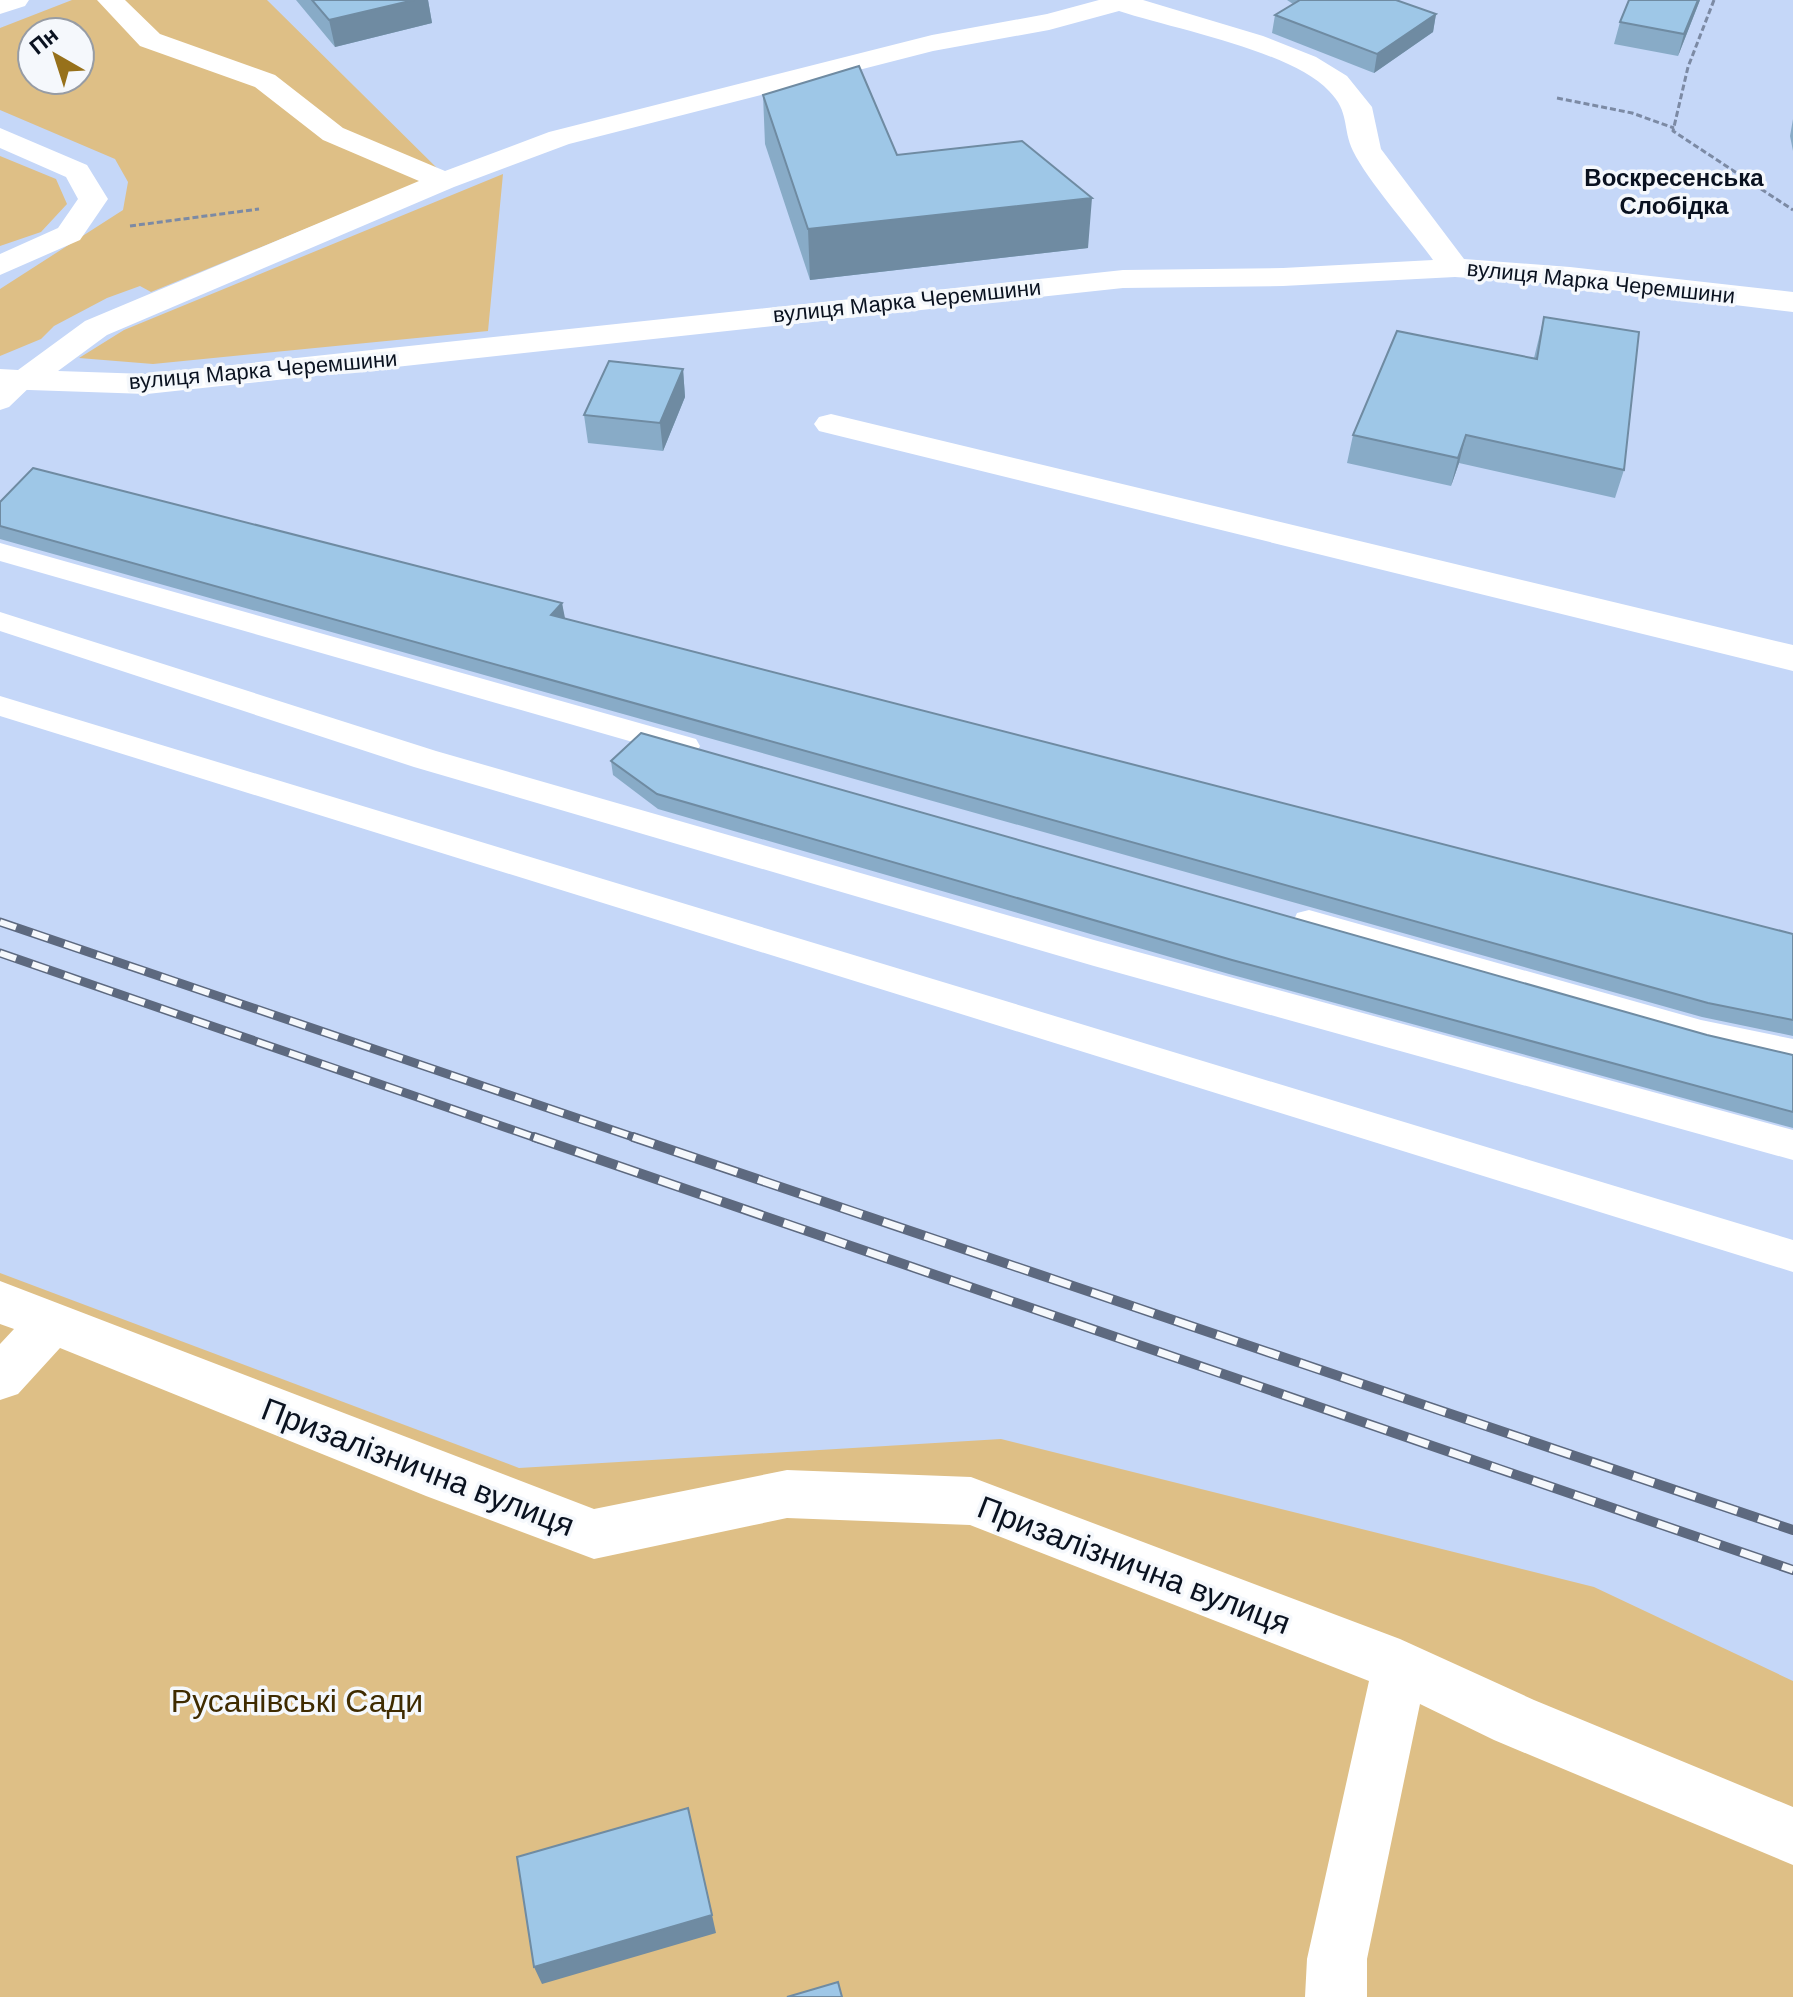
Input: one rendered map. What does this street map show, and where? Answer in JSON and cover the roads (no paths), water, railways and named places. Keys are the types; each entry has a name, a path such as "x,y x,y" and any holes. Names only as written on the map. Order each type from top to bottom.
{"street":[{"path":"0,6 16,0"},
{"path":"110,0 150,40 265,81 333,134 444,181"},
{"path":"1120,1 1253,42 1306,63 1337,82 1358,107 1367,150 1455,268"},
{"name":"вулиця Марка Черемшини","path":"7,388 96,328 444,181 559,138 932,43 1049,22 1120,1"},
{"path":"0,137 77,171 93,199 69,234 0,266"},
{"name":"вулиця Марка Черемшини","path":"7,388 147,384 1123,279 1283,277 1455,268 1570,276 1793,302"},
{"path":"831,424 1793,658"},
{"name":"Призалізнична вулиця","path":"0,1302 445,1479 594,1534 787,1494 971,1501 1400,1666 1514,1720 1793,1836"},
{"path":"0,1378 51,1324"},
{"path":"1336,1997 1337,1959 1400,1666"}],"lane":[{"path":"0,552 706,752"},
{"path":"0,621 471,773 1094,953 1793,1145"},
{"path":"0,706 1793,1256"},
{"path":"1273,912 1701,1033 1793,1053"}],"railway":[{"path":"0,922 639,1139"},
{"path":"0,953 539,1139"},
{"path":"534,1137 1793,1570"},
{"path":"633,1137 1793,1530"}],"district":[{"name":"Воскресенська Слобідка","path":"1674,191"}],"park label":[{"name":"Русанівські Сади","path":"297,1701"}]}
